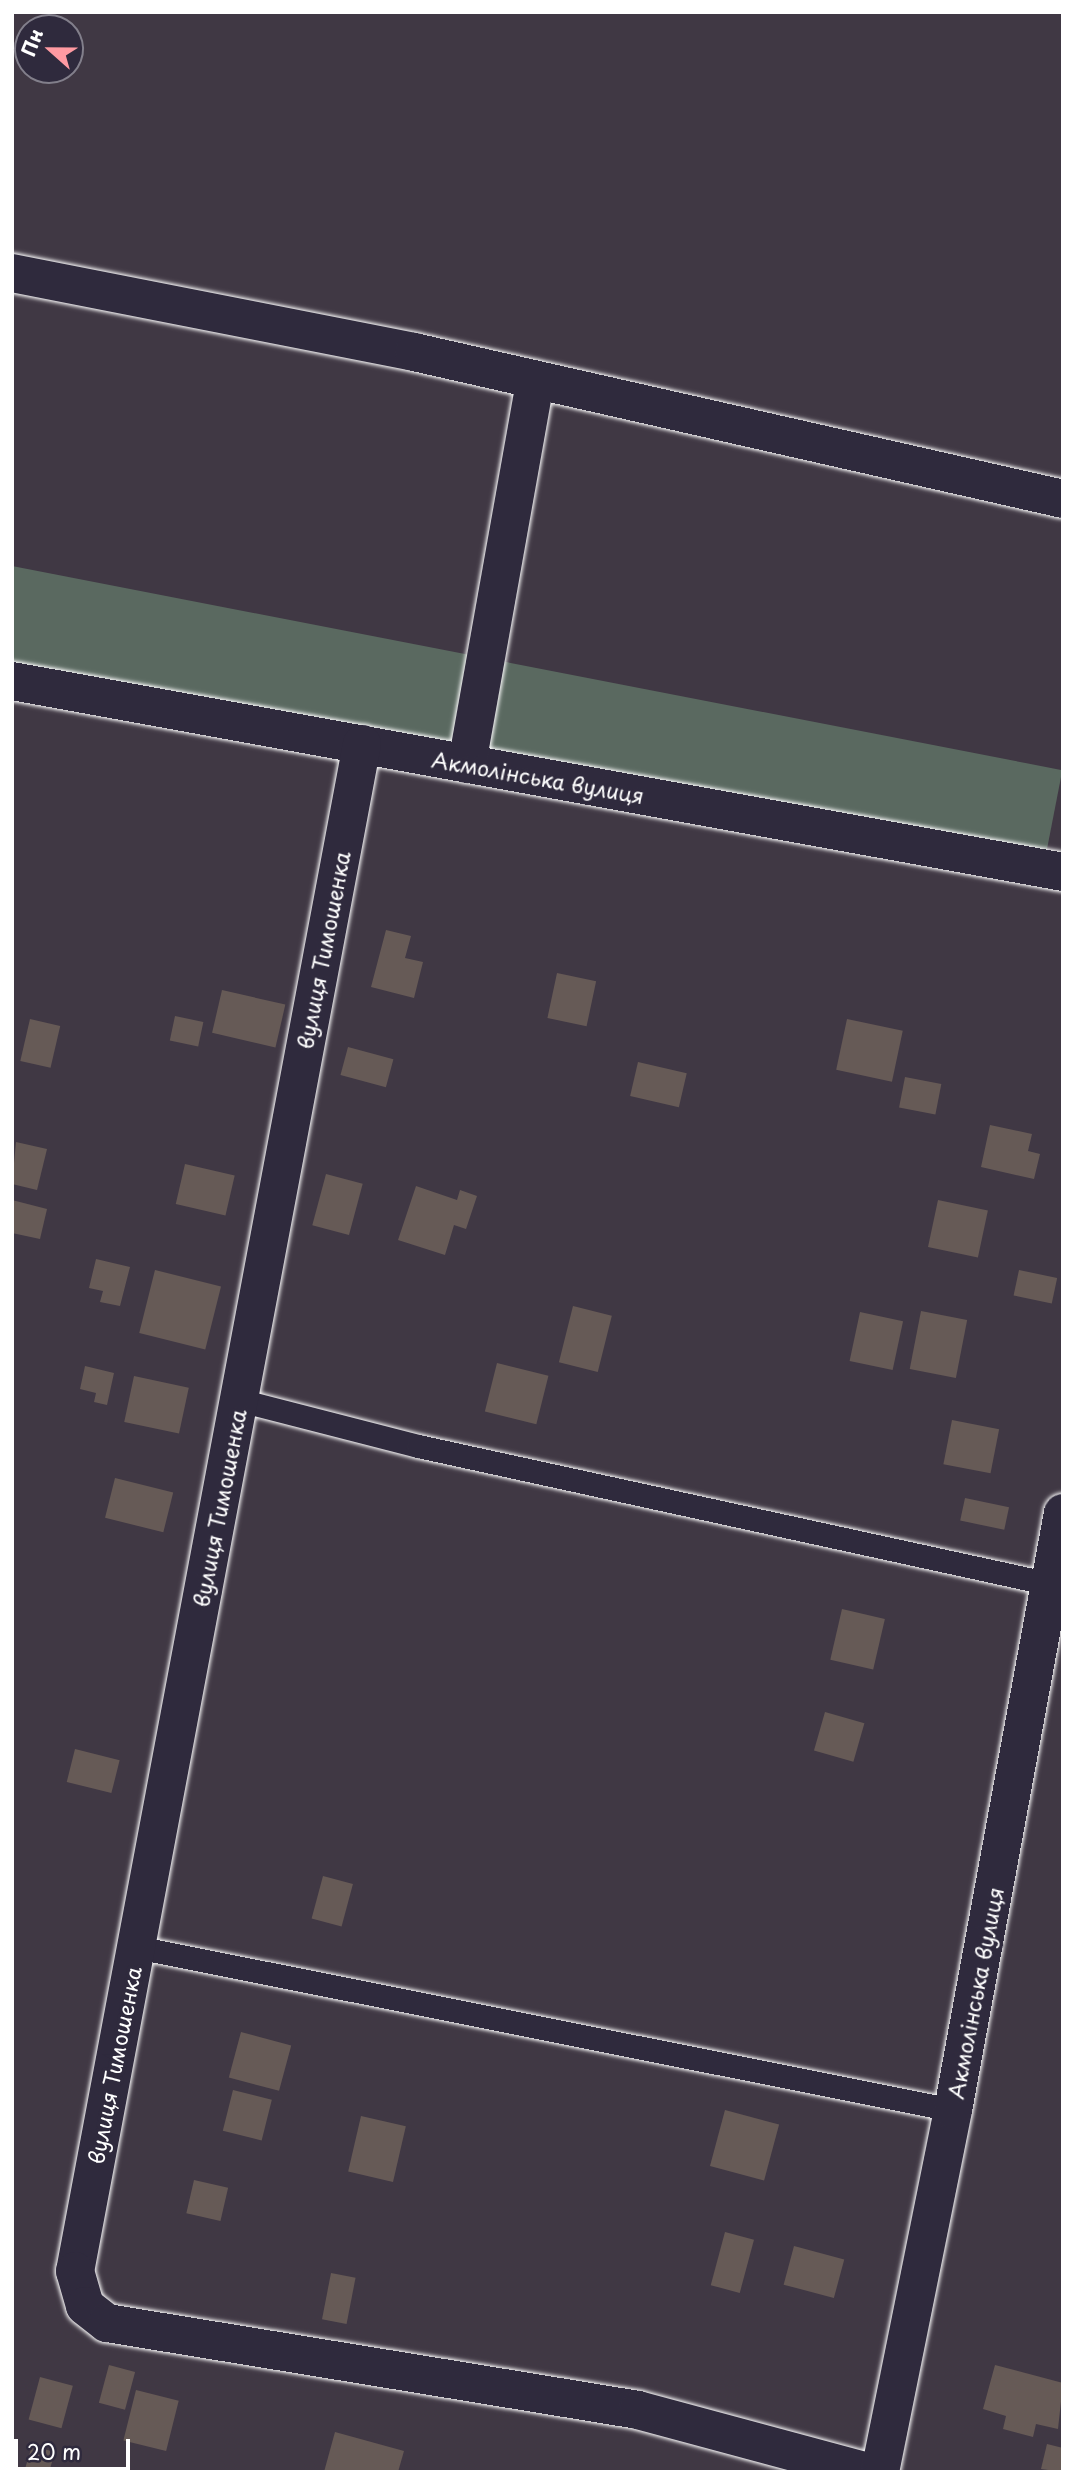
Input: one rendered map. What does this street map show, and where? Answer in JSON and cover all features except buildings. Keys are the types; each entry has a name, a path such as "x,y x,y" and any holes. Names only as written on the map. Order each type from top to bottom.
{"street":[{"path":"12,273 414,352 1063,499"},
{"path":"467,764 535,381"},
{"name":"Акмолінська вулиця","path":"12,681 1063,872"},
{"name":"вулиця Тимошенка","path":"362,744 75,2271 85,2306 107,2323 638,2410 867,2472"},
{"name":"Акмолінська вулиця","path":"880,2472 953,2110 1063,1513"}],"lane":[{"path":"239,1400 418,1446 1051,1584"},
{"path":"136,1947 953,2110"}],"green space":[{"path":"12,566 1062,770 1040,883 12,683"}]}
